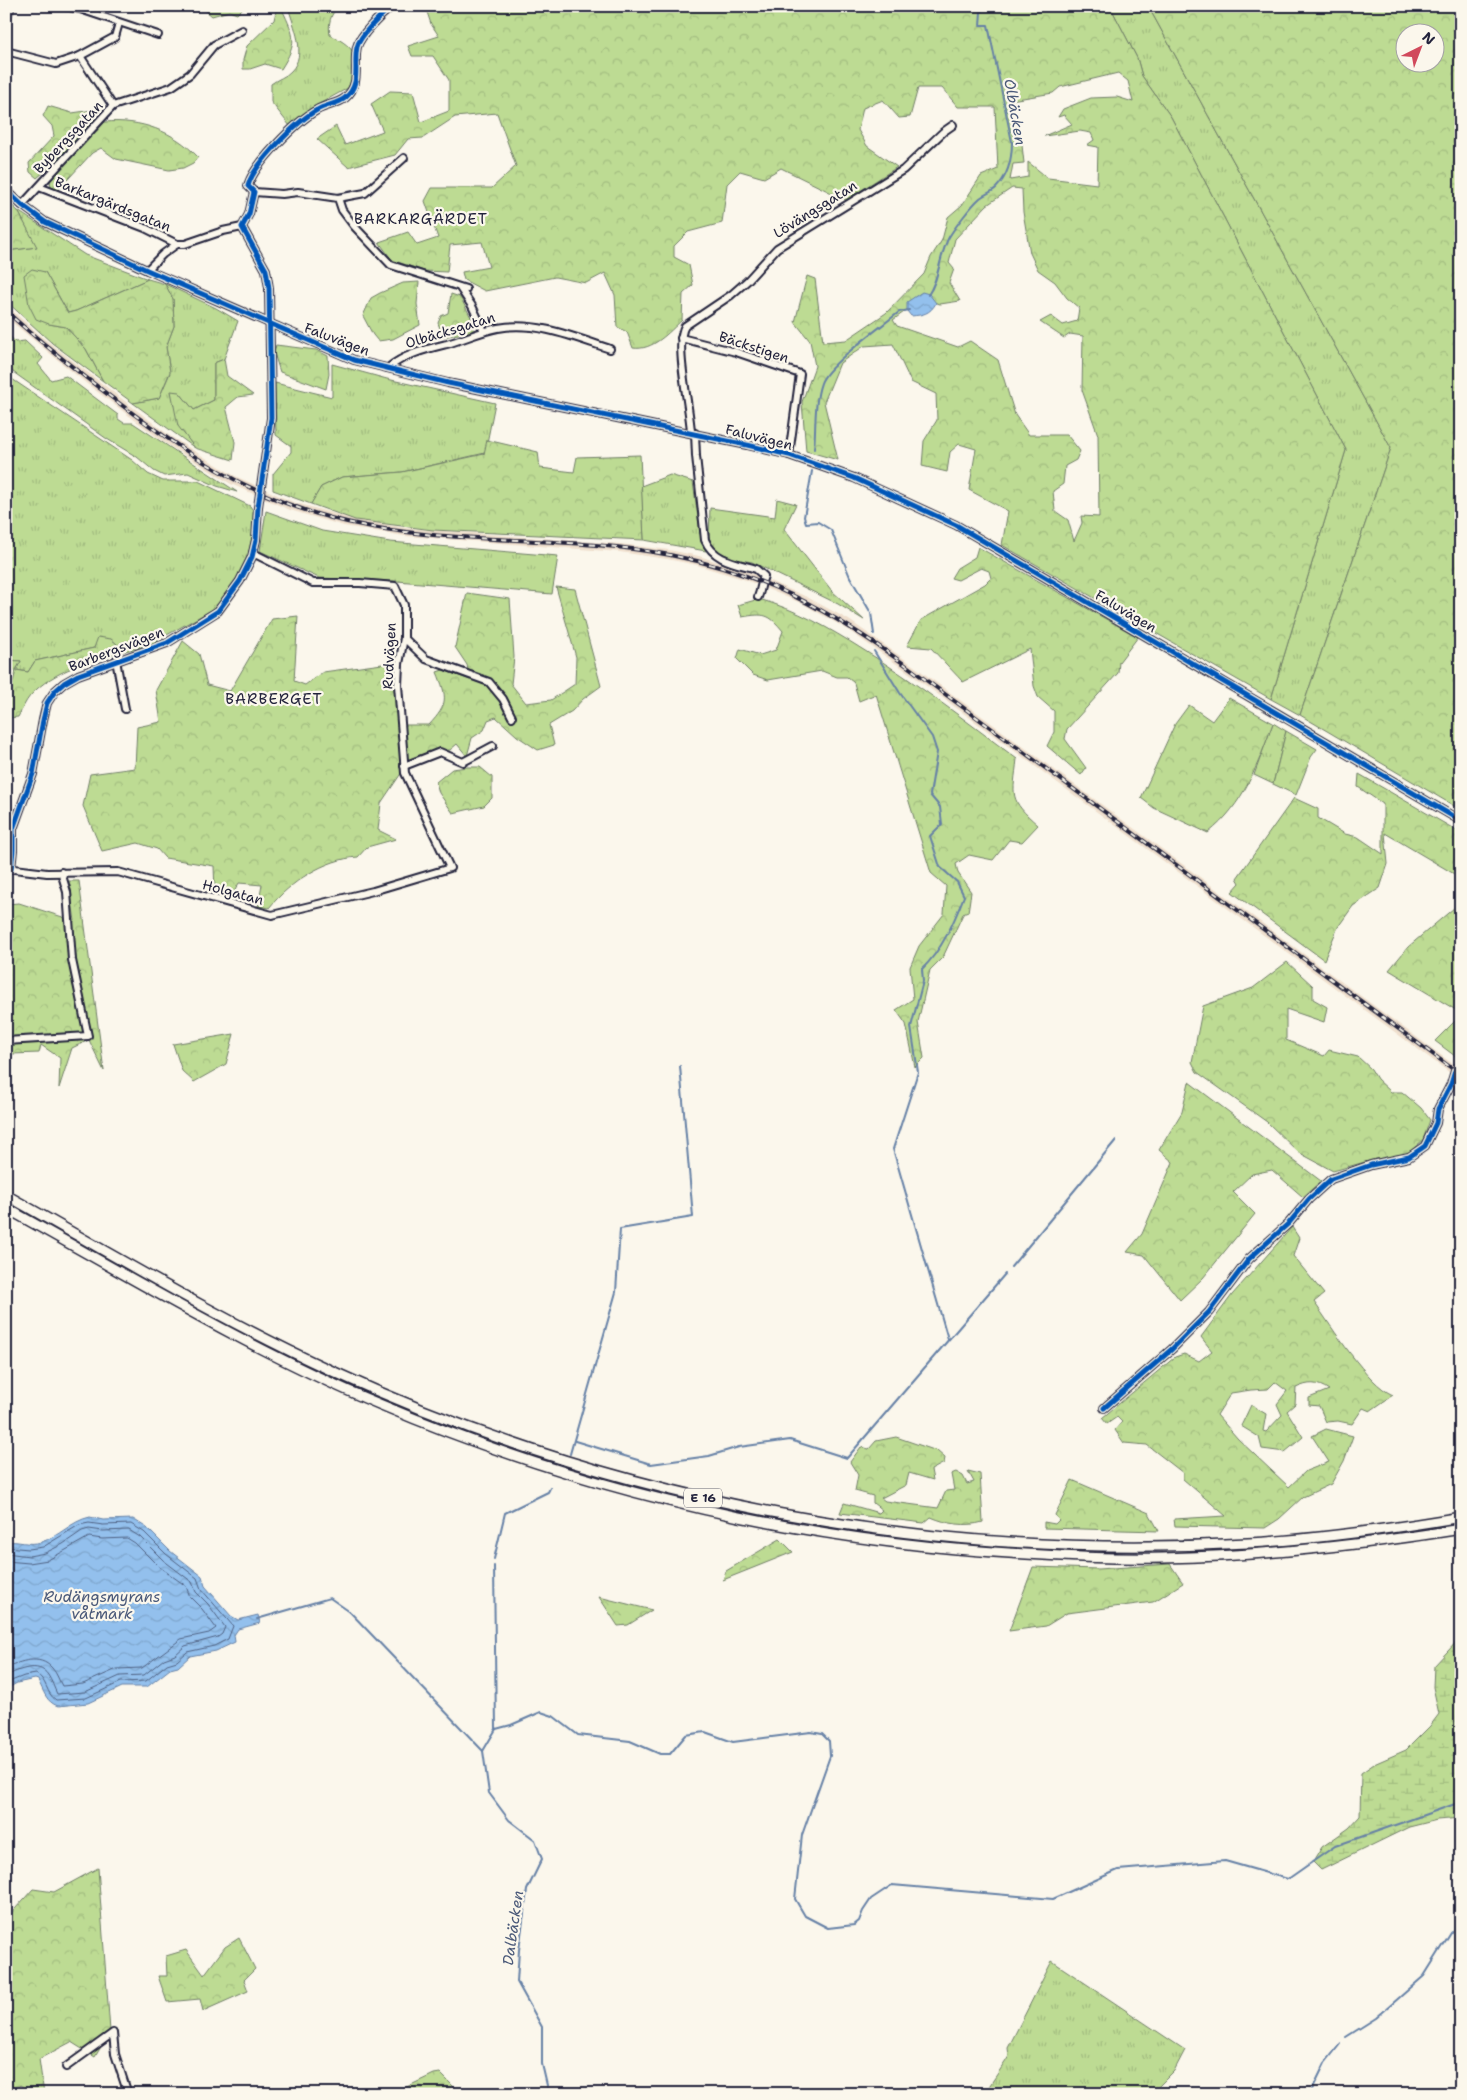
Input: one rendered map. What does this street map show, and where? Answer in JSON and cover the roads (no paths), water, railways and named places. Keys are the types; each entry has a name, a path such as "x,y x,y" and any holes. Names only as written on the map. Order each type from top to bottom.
{"highway":[{"name":"E 16","path":"6,1195 234,1321 328,1369 384,1394 494,1438 556,1458 637,1482 724,1503 805,1519 956,1539 1088,1546 1251,1543 1340,1535 1461,1517"},
{"name":"E 16","path":"6,1208 272,1354 378,1404 491,1448 552,1469 633,1493 720,1514 800,1530 878,1542 953,1550 1087,1558 1163,1558 1334,1548 1461,1529"}],"street":[{"path":"6,19 11,6"},
{"path":"64,6 80,9 158,34"},
{"path":"392,6 366,32 357,47 356,82 346,98 316,110 282,139 250,176 248,186 254,192 282,194 298,192 338,198 364,193 404,158"},
{"path":"6,51 56,64 80,56 115,37 119,23"},
{"name":"Bybergsgatan","path":"22,205 113,106 171,87 190,74 214,45 242,30"},
{"path":"80,56 113,106"},
{"name":"Lövängsgatan","path":"681,338 681,332 685,326 747,281 777,248 903,170 953,125"},
{"name":"Barkargärdsgatan","path":"38,187 145,228 177,244 185,244 223,230 242,227"},
{"name":"Faluvägen","path":"6,190 45,222 147,270 354,360 448,383 693,433 789,455 854,478 956,525 1461,821"},
{"path":"242,227 249,214 254,192"},
{"path":"338,198 342,210 354,226 391,265 463,289 484,331"},
{"name":"Barbergsvägen","path":"9,868 13,850 13,829 33,774 47,703 55,691 64,682 116,660 167,642 218,611 240,581 253,553 271,418 269,288 266,270 242,227"},
{"name":"Barkargärdsgatan","path":"147,270 163,254 177,244"},
{"name":"Olbäcksgatan","path":"388,368 398,360 484,331 525,326 548,330 610,349"},
{"path":"681,338 705,540 715,555 756,568 761,572 764,576 758,598"},
{"name":"Bäckstigen","path":"681,338 736,352 800,374 789,455"},
{"name":"Rudvägen","path":"253,553 313,583 360,583 395,586 404,605 404,638 399,664 398,685 405,774 450,868"},
{"path":"404,638 426,659 489,682 502,699 512,717"},
{"path":"116,660 125,709"},
{"path":"404,766 440,752 462,762 493,746"},
{"name":"Holgatan","path":"9,868 61,872 118,872 272,916 373,891 450,868"},
{"path":"6,1041 88,1036 72,960 67,892 61,872"},
{"path":"1104,1408 1172,1350 1209,1312 1248,1259 1289,1223 1330,1178 1371,1165 1410,1157 1425,1146 1436,1123 1438,1109 1451,1084 1454,1071 1461,1063"},
{"path":"66,2067 113,2033 116,2054 128,2094"}],"water":[{"path":"922,292 929,294 936,303 926,313 911,316 907,311 907,302"},
{"name":"Rudängsmyrans våtmark","path":"90,1517 103,1520 133,1519 147,1528 170,1551 202,1576 205,1586 231,1616 238,1620 258,1615 260,1623 238,1629 234,1635 235,1642 216,1651 190,1656 178,1667 170,1669 147,1687 122,1687 88,1703 58,1706 51,1702 38,1680 35,1679 17,1683 6,1689 6,1542 41,1542"}],"waterway":[{"name":"Olbäcken","path":"928,295 935,281 949,237 976,202 994,189 1004,178 1010,160 1012,142 988,25 980,25 981,12 985,6"},
{"path":"814,449 817,399 821,383 826,375 844,356 868,336 899,312 909,310"},
{"path":"812,471 804,517 806,523 818,522 831,530 850,577 871,613 874,634"},
{"path":"874,651 900,693 932,737 937,752 930,795 940,807 942,824 930,836 940,867 957,882 964,896 952,926 936,953 922,969 923,981 911,1027 918,1072 893,1149 948,1339"},
{"path":"570,1454 616,1292 620,1229 693,1217 680,1066"},
{"path":"1011,1267 1116,1140"},
{"path":"575,1441 651,1464 709,1456 739,1447 790,1440 847,1458 1005,1274"},
{"path":"494,1559 505,1513 548,1492 550,1488"},
{"path":"483,1751 496,1729 494,1566"},
{"path":"257,1619 330,1598 350,1612 483,1751"},
{"path":"496,1729 511,1725 541,1712 553,1716 578,1735 630,1741 660,1754 670,1754 686,1735 705,1732 733,1742 811,1732 822,1734 829,1741 830,1756 802,1835 795,1899 805,1916 828,1928 854,1925 859,1921 871,1899 892,1885 1053,1899 1118,1870 1225,1861 1288,1879 1335,1846 1461,1802"},
{"name":"Dalbäcken","path":"483,1751 489,1793 509,1820 535,1840 542,1859 527,1890 517,1982 542,2027 542,2064 549,2094"},
{"path":"1346,2037 1376,2018 1424,1976 1451,1933 1461,1924"},
{"path":"1310,2094 1325,2063 1340,2044"}],"railway":[{"path":"6,311 29,332 130,412 217,470 279,500 347,522 387,529 427,534 589,544 670,555 736,572 823,611 907,666 1461,1075"}],"district":[{"name":"BARKARGÄRDET","path":"421,219"},
{"name":"BARBERGET","path":"274,699"}]}
